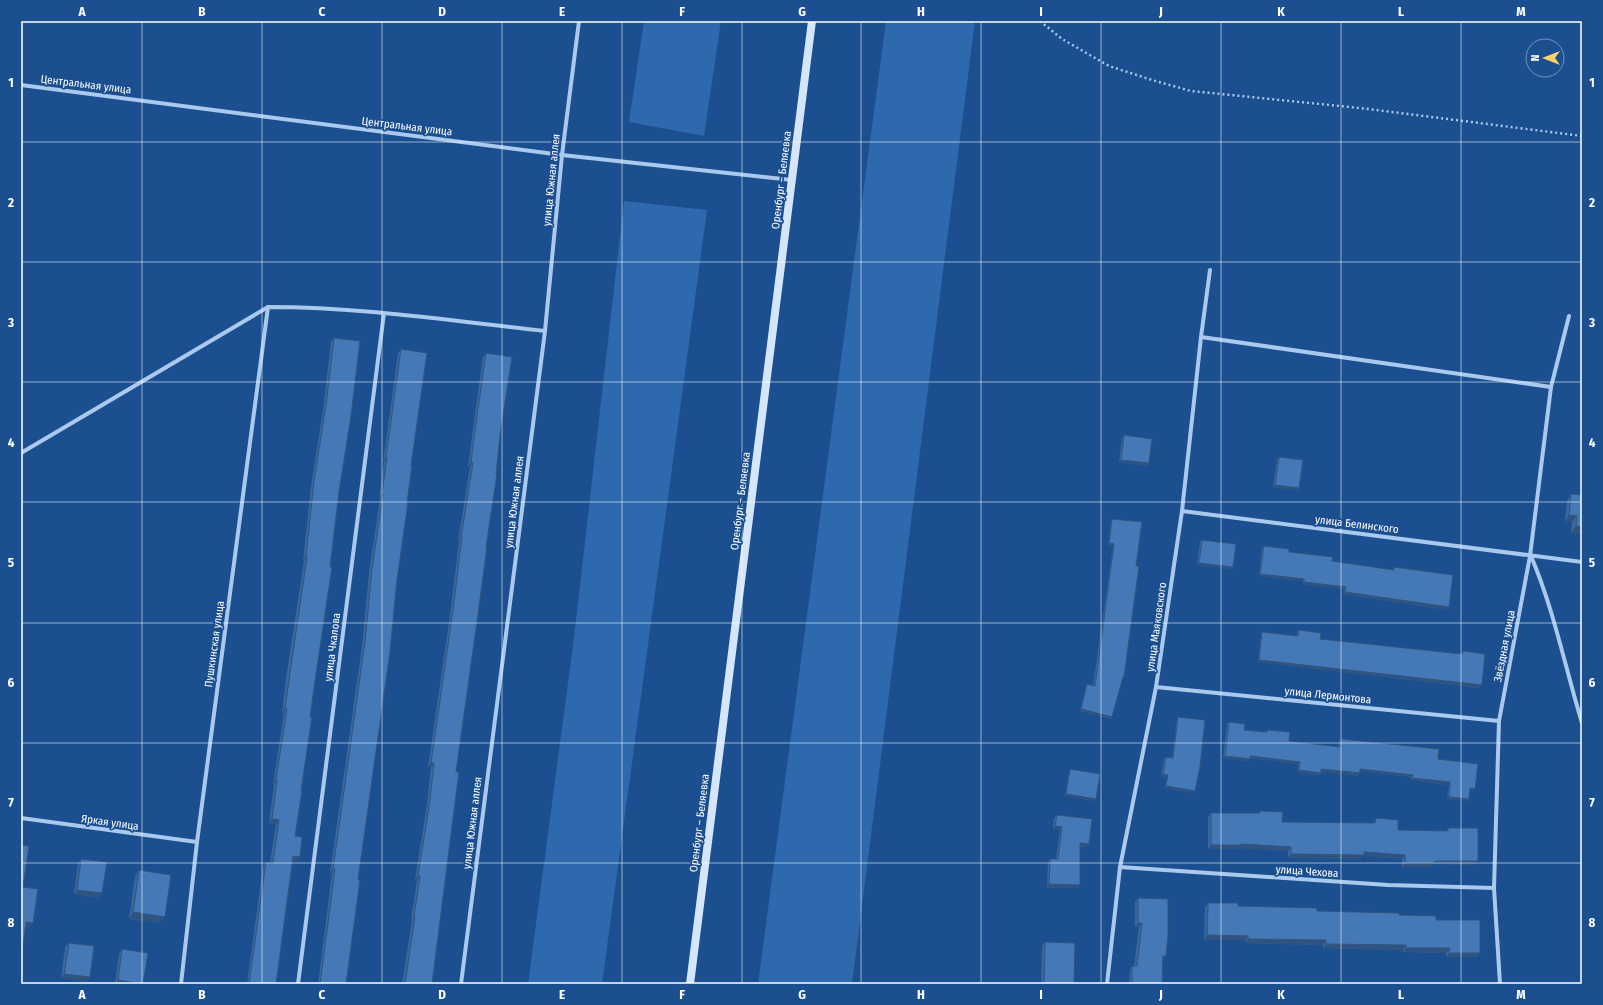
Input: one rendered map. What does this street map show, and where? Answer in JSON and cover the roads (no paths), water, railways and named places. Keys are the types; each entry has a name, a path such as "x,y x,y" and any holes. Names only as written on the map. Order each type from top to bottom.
{"main road":[{"name":"Оренбург – Беляевка","path":"690,984 812,21"}],"street":[{"name":"улица Южная аллея","path":"461,984 545,331 562,155 579,21"},
{"name":"Центральная улица","path":"21,85 562,155 792,180"},
{"name":"улица Маяковского","path":"1106,984 1120,867 1156,687 1182,511 1201,337 1210,270"},
{"path":"21,453 268,307 314,307 384,313 545,331"},
{"name":"Пушкинская улица","path":"181,984 197,842 268,307"},
{"name":"улица Чкалова","path":"298,984 384,313"},
{"name":"Звёздная улица","path":"1500,984 1494,888 1499,721 1530,556 1551,387 1569,316"},
{"path":"1201,337 1551,387"},
{"name":"улица Белинского","path":"1182,511 1582,562"},
{"path":"1530,556 1543,584 1582,723"},
{"name":"улица Лермонтова","path":"1156,687 1499,721"},
{"name":"Яркая улица","path":"21,818 197,842"},
{"name":"улица Чехова","path":"1120,867 1388,885 1494,888"}]}
